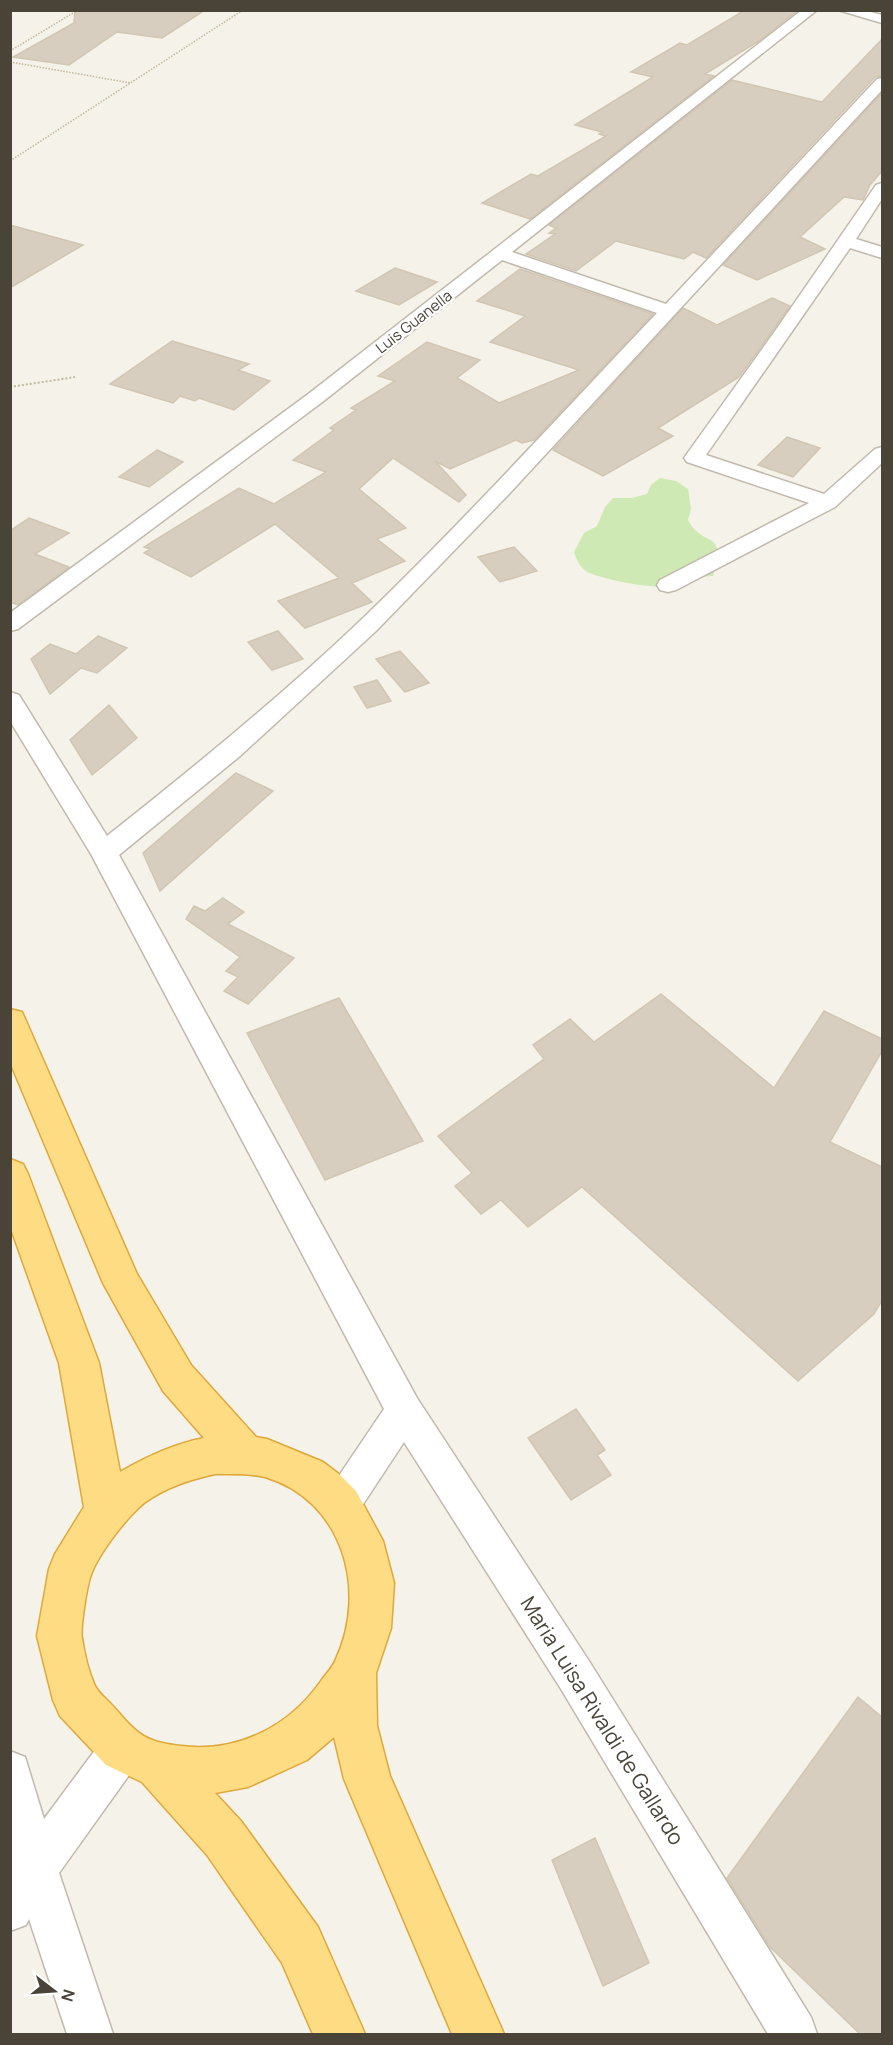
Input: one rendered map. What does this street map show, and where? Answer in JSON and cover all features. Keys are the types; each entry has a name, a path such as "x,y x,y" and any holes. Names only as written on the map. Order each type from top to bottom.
{"highway":[{"path":"10,1021 122,1283 177,1378 245,1455"},
{"path":"10,1174 79,1363 106,1511"},
{"path":"140,1757 202,1772 248,1764 291,1744 327,1713 354,1673 369,1628 372,1583 362,1541 341,1506 326,1489 308,1476 267,1458 215,1455 176,1465 130,1489 106,1511 70,1569 59,1636 76,1700 140,1757 224,1838 300,1945 339,2034"},
{"path":"354,1673 354,1726 367,1779 478,2034"}],"street":[{"name":"Luis Guanella","path":"10,624 314,399 811,10"},
{"path":"844,10 882,19"},
{"path":"104,853 231,750 368,626 502,490 882,82"},
{"path":"827,502 694,458 882,188"},
{"path":"846,241 882,253"},
{"path":"501,254 670,311"},
{"path":"668,585 827,502 882,453"},
{"name":"Maria Luisa Rivaldi de Gallardo","path":"10,700 104,853 404,1410 575,1675 795,2034"},
{"path":"341,1506 404,1410"},
{"path":"10,1910 35,1868 140,1757"},
{"path":"10,1772 35,1868 90,2034"}],"path":[{"path":"10,51 78,10"},
{"path":"10,161 243,10"},
{"path":"10,62 131,83"},
{"path":"10,387 75,377"}],"green space":[{"path":"660,478 676,481 688,489 691,509 688,520 694,529 712,541 717,551 713,576 657,587 612,580 586,571 578,563 574,552 584,533 597,526 605,507 613,498 632,498 647,494 651,485"}],"building":[{"path":"75,10 205,10 162,38 117,32 69,65 13,57 74,23"},
{"path":"745,10 798,10 759,41 705,74 714,76 530,219 482,203 531,174 538,176 606,136 599,134 602,132 575,125 653,77 631,72 680,43 687,45"},
{"path":"882,39 882,76 875,77 706,258 693,252 684,259 616,241 576,271 526,254 555,234 549,233 556,228 549,225 732,80 822,102"},
{"path":"882,93 882,171 870,185 863,200 844,197 800,237 825,249 757,280 723,265"},
{"path":"10,225 83,245 10,288"},
{"path":"395,268 437,282 399,305 356,291"},
{"path":"520,269 653,314 534,440 522,443 516,440 450,469 435,461 466,495 459,502 393,458 359,489 406,528 377,539 405,561 352,583 372,602 305,628 278,601 339,578 275,524 191,577 144,553 150,549 144,547 239,488 274,504 326,472 293,460 334,430 330,428 356,410 351,408 395,381 378,376 427,342 480,360 457,378 499,403 579,370 490,342 525,316 477,301"},
{"path":"772,298 790,306 739,377 658,428 673,436 603,476 553,450 683,308 717,325"},
{"path":"172,341 249,364 238,370 270,381 234,410 199,398 195,401 180,396 173,403 110,384"},
{"path":"787,437 820,448 793,477 758,465"},
{"path":"157,450 183,462 149,487 119,477"},
{"path":"29,518 69,533 35,554 69,567 18,605 10,602 10,531"},
{"path":"514,547 537,571 500,582 478,557"},
{"path":"278,631 303,659 272,670 248,642"},
{"path":"98,636 127,648 97,673 81,668 50,694 31,659 50,644 76,654"},
{"path":"400,651 429,683 405,692 376,659"},
{"path":"377,680 391,701 367,708 354,687"},
{"path":"109,705 137,738 92,775 70,740"},
{"path":"236,773 273,791 160,891 143,853"},
{"path":"223,898 244,912 228,924 294,958 248,1004 224,991 238,977 226,971 240,957 186,919 194,906 205,911"},
{"path":"661,994 774,1088 824,1011 882,1039 882,1051 830,1142 882,1167 882,1300 874,1314 798,1381 582,1187 528,1227 501,1200 481,1214 455,1186 472,1173 438,1136 544,1059 533,1045 570,1019 594,1042"},
{"path":"339,998 423,1141 325,1180 247,1033"},
{"path":"576,1409 605,1450 597,1455 611,1475 571,1500 528,1438"},
{"path":"858,1697 882,1717 882,2034 860,2034 770,1947 727,1878"},
{"path":"595,1838 649,1963 603,1986 552,1860"}]}
